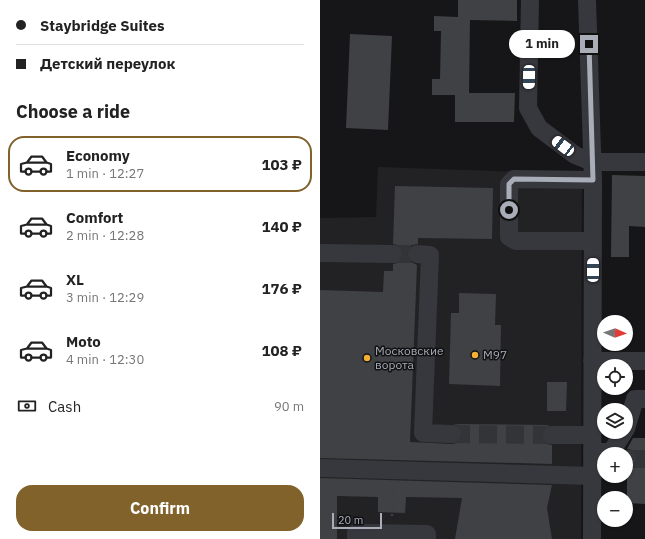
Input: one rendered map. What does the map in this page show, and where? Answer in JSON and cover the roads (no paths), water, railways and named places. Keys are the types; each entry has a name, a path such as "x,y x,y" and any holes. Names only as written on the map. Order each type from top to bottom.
{"street":[{"path":"530,0 528,108 539,128 575,155 593,171"},
{"path":"587,0 593,171 592,539"},
{"path":"593,240 516,240 509,237 509,184 514,179 593,171 645,162"},
{"path":"320,253 393,254"},
{"path":"418,254 430,255 423,433 452,434"},
{"path":"592,361 645,361"},
{"path":"633,405 635,398 645,399"},
{"path":"552,435 599,447"},
{"path":"320,468 592,476"},
{"path":"356,539 356,532 427,534 427,539"}],"tunnel":[{"path":"393,254 417,254"},
{"path":"452,434 552,435"},
{"path":"633,459 645,459"}],"place":[{"name":"M97","path":"475,355"},
{"name":"Московские ворота","path":"367,358"}]}
